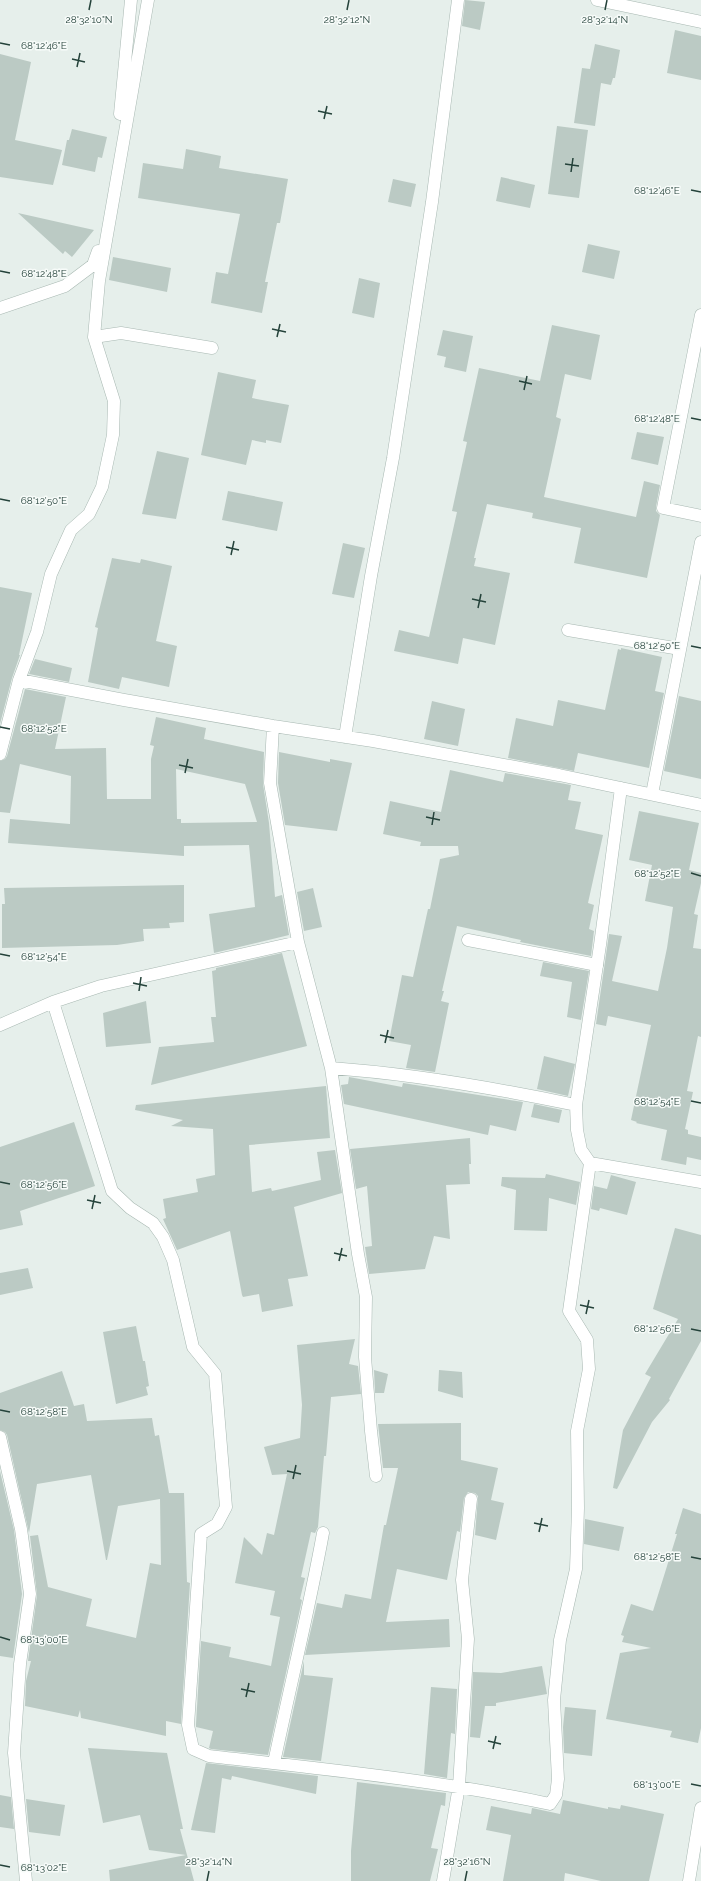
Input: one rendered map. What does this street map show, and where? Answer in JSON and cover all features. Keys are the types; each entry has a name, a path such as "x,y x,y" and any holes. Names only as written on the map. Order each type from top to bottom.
{"street":[{"path":"0,308 65,286 94,265 103,235 120,120 131,0"},
{"path":"0,754 19,680 37,632 51,574 71,530 89,514 102,487 113,435 114,401 94,337 99,280 148,0"},
{"path":"345,737 371,576 394,458 432,202 458,0"},
{"path":"597,0 701,22"},
{"path":"701,315 663,508 701,516"},
{"path":"94,337 121,333 212,348"},
{"path":"652,794 701,542"},
{"path":"568,630 680,649"},
{"path":"19,680 273,726 551,773 701,805"},
{"path":"273,726 270,783 298,942 331,1068 358,1254 366,1297 365,1357 376,1476"},
{"path":"53,1002 112,1191 130,1208 153,1223 163,1236 173,1260 193,1347 215,1374 226,1507 217,1524 201,1534 188,1725 193,1749 209,1756 366,1773 459,1786 550,1804 556,1795 558,1779 554,1700 560,1640 576,1569 578,1508 577,1431 589,1369 587,1340 569,1311 590,1163 581,1150 577,1130 576,1105 597,965 620,788"},
{"path":"468,940 597,965"},
{"path":"0,1025 53,1002 101,986 298,942"},
{"path":"331,1068 380,1072 447,1081 576,1105"},
{"path":"590,1163 701,1182"},
{"path":"0,1437 21,1529 30,1594 20,1664 14,1753 26,1881"},
{"path":"443,1881 459,1786 468,1639 462,1580 471,1499"},
{"path":"274,1763 312,1594 323,1533"},
{"path":"690,1881 701,1808"}],"building":[{"path":"465,0 485,2 480,30 462,26"},
{"path":"675,30 701,36 701,80 667,73"},
{"path":"595,44 620,50 615,78 613,78 611,85 601,83 595,126 574,123 582,68 590,69"},
{"path":"0,54 31,62 15,140 62,150 53,185 0,177"},
{"path":"557,126 588,130 579,198 548,194"},
{"path":"72,129 107,137 102,158 98,157 95,172 62,165 67,140 69,140"},
{"path":"186,149 221,156 219,168 288,179 280,223 277,223 265,282 268,282 262,313 211,303 216,272 228,274 240,214 138,198 143,163 183,169"},
{"path":"501,177 535,185 530,208 496,201"},
{"path":"393,179 416,184 411,207 388,202"},
{"path":"18,213 94,230 72,257 65,251 63,254"},
{"path":"588,244 620,251 614,279 582,272"},
{"path":"113,257 171,268 167,292 109,280"},
{"path":"359,278 380,283 374,318 352,313"},
{"path":"552,325 600,335 591,380 565,374 556,417 561,419 544,497 636,517 644,481 660,485 656,511 660,515 647,578 574,563 581,528 532,518 533,513 487,504 474,558 476,558 474,566 510,573 495,645 463,638 458,664 394,651 399,630 429,637 457,512 452,511 467,442 463,441 479,368 540,381"},
{"path":"443,330 473,336 466,372 444,367 446,357 437,355"},
{"path":"218,372 256,380 252,398 289,405 281,443 266,440 266,443 252,440 246,465 201,455"},
{"path":"637,432 664,437 658,465 631,459"},
{"path":"157,451 189,458 176,519 142,514"},
{"path":"228,491 283,502 277,531 222,520"},
{"path":"343,543 365,548 354,598 332,594"},
{"path":"112,558 140,563 141,559 172,566 156,641 177,646 169,687 122,677 119,689 88,682 98,628 95,627"},
{"path":"0,587 32,593 20,655 12,678 0,724"},
{"path":"621,648 662,657 655,691 664,693 649,768 578,753 574,771 508,758 516,718 553,726 558,700 605,710 618,649 621,650"},
{"path":"35,659 72,668 69,682 29,674"},
{"path":"25,689 66,697 55,749 106,748 107,799 151,799 151,759 154,746 150,745 156,717 206,728 204,739 264,752 263,784 269,823 275,897 282,895 289,935 214,953 209,914 255,907 249,845 184,846 184,856 8,843 10,819 70,824 71,776 20,764 10,813 0,812 0,761 5,759","holes":["176,769 245,784 257,822 181,823 181,819 177,819"]},
{"path":"679,696 701,701 701,779 664,771"},
{"path":"432,701 465,709 458,746 424,739"},
{"path":"279,752 330,762 330,759 352,763 337,831 285,825 278,783"},
{"path":"450,770 503,782 505,773 571,785 568,800 581,802 575,829 603,835 588,903 594,905 589,929 594,931 591,956 520,942 521,940 457,926 442,991 444,991 441,1001 449,1003 435,1072 406,1068 411,1045 389,1041 402,975 413,977 428,909 430,909 440,859 459,855 458,846 420,846 421,842 383,834 390,801 441,812"},
{"path":"639,811 699,823 689,870 701,873 701,883 694,914 698,915 693,948 701,949 701,1037 698,1036 687,1091 693,1092 685,1129 688,1130 688,1134 701,1137 701,1160 687,1157 686,1165 661,1160 667,1130 636,1123 637,1122 631,1120 651,1025 608,1016 606,1026 596,1024 609,934 622,936 612,981 658,991 667,948 673,907 645,901 652,865 629,860"},
{"path":"184,885 184,922 169,923 170,928 143,929 144,941 117,945 2,948 2,904 5,904 4,888"},
{"path":"313,888 322,927 304,931 297,892"},
{"path":"282,953 307,1046 151,1085 159,1047 214,1042 211,1017 216,1017 212,971 216,970 216,968"},
{"path":"543,962 589,971 581,1020 567,1017 572,982 540,976"},
{"path":"146,1001 151,1043 106,1047 103,1013"},
{"path":"544,1056 575,1064 568,1096 537,1089"},
{"path":"349,1077 402,1087 403,1083 523,1102 516,1131 490,1125 488,1135 344,1104 341,1085 348,1084"},
{"path":"326,1086 330,1138 249,1145 252,1192 271,1188 272,1191 321,1180 317,1152 335,1150 342,1193 294,1207 308,1276 288,1279 293,1306 262,1312 259,1294 243,1297 242,1295 230,1231 177,1250 163,1219 166,1218 163,1199 198,1192 196,1179 215,1175 213,1129 171,1126 183,1120 135,1110 136,1105"},
{"path":"534,1104 562,1110 559,1123 531,1117"},
{"path":"74,1122 95,1186 20,1211 23,1225 0,1230 0,1147"},
{"path":"470,1138 470,1184 446,1185 450,1239 434,1236 425,1269 369,1274 365,1247 372,1246 367,1186 356,1189 350,1149"},
{"path":"546,1174 580,1182 576,1205 549,1198 547,1231 514,1230 516,1190 501,1186 502,1177 545,1178"},
{"path":"611,1175 636,1182 627,1215 600,1208 599,1211 591,1209 594,1186 607,1189"},
{"path":"675,1228 701,1235 701,1341 669,1399 670,1400 652,1422 617,1489 613,1488 623,1430 651,1377 645,1374 678,1319 653,1309"},
{"path":"28,1268 33,1288 0,1295 0,1273"},
{"path":"136,1326 143,1361 145,1361 149,1386 146,1387 148,1395 116,1404 103,1332"},
{"path":"355,1339 349,1364 358,1366 361,1394 331,1397 318,1527 315,1533 311,1532 301,1577 305,1578 300,1599 302,1600 268,1755 211,1749 209,1748 213,1731 196,1727 201,1641 231,1647 229,1657 271,1666 280,1617 270,1615 275,1591 235,1583 244,1537 262,1555 267,1533 274,1535 287,1474 272,1475 264,1447 300,1438 302,1405 297,1345"},
{"path":"374,1370 388,1374 384,1393 375,1393"},
{"path":"439,1370 462,1372 463,1398 438,1391"},
{"path":"62,1371 74,1406 84,1404 87,1421 152,1418 155,1436 159,1435 169,1493 184,1493 187,1582 190,1583 181,1724 166,1721 166,1736 81,1718 80,1710 78,1717 25,1706 26,1681 31,1661 28,1661 37,1595 30,1536 38,1535 48,1587 92,1599 86,1626 136,1638 150,1563 161,1565 160,1499 118,1506 106,1560 91,1475 37,1484 29,1533 7,1435 5,1432 0,1430 0,1393"},
{"path":"461,1423 461,1460 498,1468 491,1500 504,1503 496,1540 475,1535 478,1496 475,1493 468,1492 464,1498 460,1532 457,1531 447,1580 397,1569 386,1622 449,1619 450,1647 305,1655 317,1603 342,1608 345,1594 371,1599 384,1525 386,1525 398,1468 383,1468 378,1424"},
{"path":"0,1471 14,1530 22,1594 13,1658 0,1656"},
{"path":"683,1508 701,1514 701,1728 698,1743 670,1737 672,1731 606,1719 620,1653 651,1648 622,1642 624,1636 621,1635 631,1604 653,1611 677,1534 675,1534"},
{"path":"585,1519 624,1527 619,1551 584,1544"},
{"path":"304,1661 304,1675 333,1678 321,1761 283,1757"},
{"path":"542,1666 547,1694 496,1703 496,1706 485,1706 480,1738 470,1737 473,1672 501,1673"},
{"path":"431,1687 457,1689 455,1734 451,1733 447,1778 424,1774"},
{"path":"565,1707 596,1710 592,1756 564,1753 563,1727"},
{"path":"88,1748 167,1753 183,1829 180,1829 194,1881 110,1881 109,1870 186,1855 149,1850 140,1815 103,1823"},
{"path":"206,1763 318,1776 316,1794 232,1776 231,1780 222,1778 215,1833 191,1830"},
{"path":"357,1782 446,1793 445,1806 441,1805 431,1848 438,1849 430,1881 351,1881 351,1851"},
{"path":"0,1795 11,1797 14,1829 0,1827"},
{"path":"26,1799 65,1805 60,1836 29,1832"},
{"path":"563,1800 608,1809 608,1807 620,1809 621,1805 664,1814 649,1881 601,1881 565,1873 564,1881 503,1881 511,1835 486,1830 491,1806 531,1814 532,1808 560,1814"}]}
